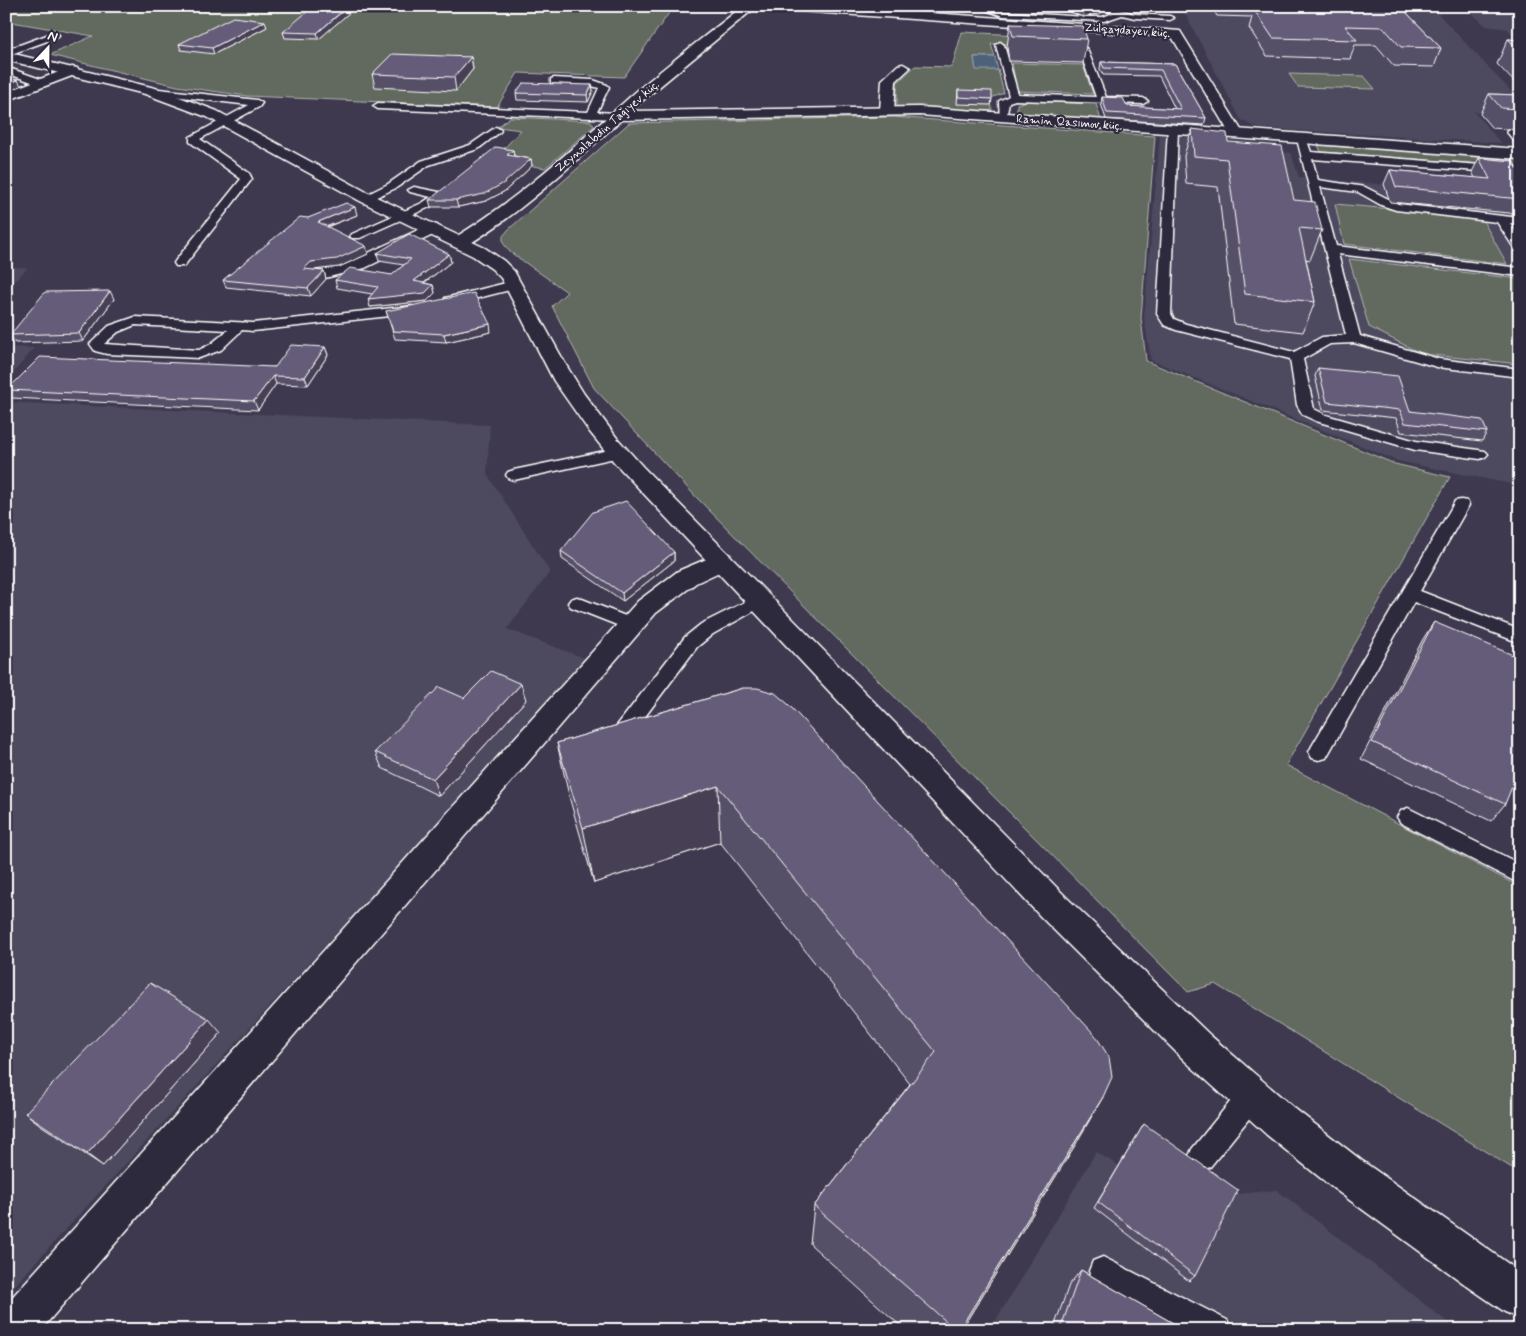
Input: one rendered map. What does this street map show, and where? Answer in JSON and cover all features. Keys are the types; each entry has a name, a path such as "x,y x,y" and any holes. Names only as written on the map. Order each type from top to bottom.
{"street":[{"name":"Zeynalabdin Tağıyev küç.","path":"460,242 501,218 570,160 617,116 751,6"},
{"name":"Zülqaydayev küç.","path":"783,6 1176,34 1236,133"},
{"path":"9,61 72,71 150,91 188,104 227,121 366,198 460,242 498,265 508,274 558,372 583,409 619,454 1105,958 1180,1032 1251,1096 1321,1154 1409,1221 1520,1297"},
{"path":"887,111 889,80 903,68"},
{"path":"6,97 72,71"},
{"name":"Ramin Qasımov küç.","path":"617,116 887,111 1003,117 1520,154"},
{"path":"321,274 359,264 431,229"},
{"path":"12,1330 647,607 687,577 721,561"}],"lane":[{"path":"978,6 1003,14 1086,19 1104,19 1119,13"},
{"path":"1101,6 1119,13 1135,16 1170,18"},
{"path":"1165,6 1176,34"},
{"path":"43,83 9,61 55,34"},
{"path":"1000,45 1014,97"},
{"path":"1083,48 1102,99"},
{"path":"554,81 593,83 604,87 591,115"},
{"path":"150,91 256,103 256,105 196,137 194,140 245,175 247,179 180,263"},
{"path":"1003,117 1004,101 1014,97 1143,101"},
{"path":"378,106 617,116"},
{"path":"1173,129 1178,145 1164,314 1169,322 1181,327 1296,357 1316,344 1327,340 1354,339 1370,342 1421,359 1520,373"},
{"path":"366,198 392,186 424,162 474,147 496,130"},
{"path":"1512,132 1520,141"},
{"path":"1301,138 1311,163 1313,183 1354,339"},
{"path":"1311,163 1520,171"},
{"path":"1313,183 1361,189 1385,203 1396,206 1520,221"},
{"path":"356,236 426,205 440,195 414,190"},
{"path":"1501,220 1520,248"},
{"path":"1330,249 1520,272"},
{"path":"239,326 219,346 210,352 199,354 107,350 100,348 97,344 112,328 123,323 135,321 253,326 359,317 433,305 514,285"},
{"path":"1296,357 1304,406 1308,412 1321,418 1414,445 1480,454"},
{"path":"514,475 619,454"},
{"path":"1319,752 1461,505"},
{"path":"1410,594 1520,637"},
{"path":"605,756 691,642 707,629 759,600"},
{"path":"577,603 632,625"},
{"path":"1408,817 1520,874"},
{"path":"1201,1158 1251,1096"},
{"path":"1103,1271 1217,1330"}],"shaded area":[{"path":"1181,6 1431,6 1520,101 1520,114 1474,112 1501,143 1257,128 1241,120"},
{"path":"1470,6 1520,6 1520,44 1508,29 1486,26 1466,8"},
{"path":"1160,135 1220,139 1224,147 1291,153 1299,177 1520,197 1520,486 1398,461 1151,360 1144,318"},
{"path":"6,266 28,268 6,289"},
{"path":"6,347 34,348 6,382"},
{"path":"6,402 490,425 487,474 550,572 507,629 587,659 6,1295"},
{"path":"1096,1152 1119,1166 1094,1208 1277,1190 1458,1330 990,1330"}],"green space":[{"path":"6,6 674,6 624,77 518,73 497,107 247,96 177,86 50,55 93,36 6,21"},
{"path":"962,32 1020,35 1020,44 991,44 995,57 974,57 976,69 998,70 1004,93 991,98 992,111 897,107 897,83 915,66 952,67"},
{"path":"1012,63 1083,65 1093,94 1017,91"},
{"path":"1289,74 1364,76 1375,89 1298,87"},
{"path":"1026,101 1096,104 1101,120 1017,114 1017,104"},
{"path":"510,117 591,121 594,126 545,168 508,162 498,155 521,130 498,127"},
{"path":"893,117 1155,136 1141,318 1146,361 1395,464 1450,477 1286,765 1520,887 1520,1173 1215,984 1188,992 696,497 594,388 552,306 567,292 510,252 503,243 503,236 509,229 629,123"},
{"path":"1318,145 1520,159 1520,167 1321,152"},
{"path":"1335,204 1481,217 1507,264 1344,244"},
{"path":"1349,259 1520,279 1520,364 1422,354 1369,327"}],"water":[{"path":"974,57 995,57 998,70 976,70"}],"building":[{"path":"314,6 348,6 317,33 283,32"},
{"path":"1270,6 1400,6 1441,48 1401,47 1383,27 1345,26 1357,40 1273,38 1254,10 1273,10"},
{"path":"233,17 265,21 212,48 179,44"},
{"path":"1010,24 1083,26 1087,39 1013,36"},
{"path":"1508,39 1520,40 1520,51"},
{"path":"392,54 471,57 454,77 372,74"},
{"path":"1101,62 1175,64 1206,118 1107,113 1102,97 1123,98 1127,106 1181,109 1161,70 1104,68"},
{"path":"6,77 18,80 6,84"},
{"path":"523,83 592,85 587,95 516,93"},
{"path":"958,90 992,91 992,99 958,97"},
{"path":"1489,94 1520,95 1520,109 1501,108"},
{"path":"1192,129 1227,133 1228,142 1282,146 1294,200 1315,202 1322,230 1299,228 1315,302 1245,294 1227,159 1194,156"},
{"path":"496,147 513,150 507,155 531,159 504,183 484,194 456,200 429,200"},
{"path":"1479,158 1513,161 1520,173 1520,199 1396,187 1390,170 1490,179"},
{"path":"346,203 355,207 318,222 366,246 337,259 311,262 304,269 324,271 308,288 223,280 300,217 308,218"},
{"path":"409,234 449,254 414,281 433,285 425,293 368,299 378,287 335,280 350,268 392,275 411,259 377,253"},
{"path":"110,291 79,333 10,335 45,292"},
{"path":"474,293 490,324 444,334 393,331 386,311"},
{"path":"291,345 325,347 305,377 273,376 254,401 7,390 40,357 275,367"},
{"path":"1318,368 1398,376 1410,411 1482,420 1487,432 1405,423 1400,410 1327,402"},
{"path":"626,501 674,552 622,593 561,551 593,512"},
{"path":"1434,622 1520,658 1520,767 1505,804 1372,742"},
{"path":"491,671 521,684 433,779 375,752 439,687 464,698"},
{"path":"743,688 757,688 775,693 788,704 1095,1035 1109,1057 1112,1077 1103,1097 959,1330 956,1330 814,1206 936,1052 718,786 583,828 557,743"},
{"path":"150,983 209,1019 87,1154 25,1113"},
{"path":"1144,1124 1238,1190 1195,1276 1098,1202"},
{"path":"1081,1270 1185,1330 1060,1330"}]}
